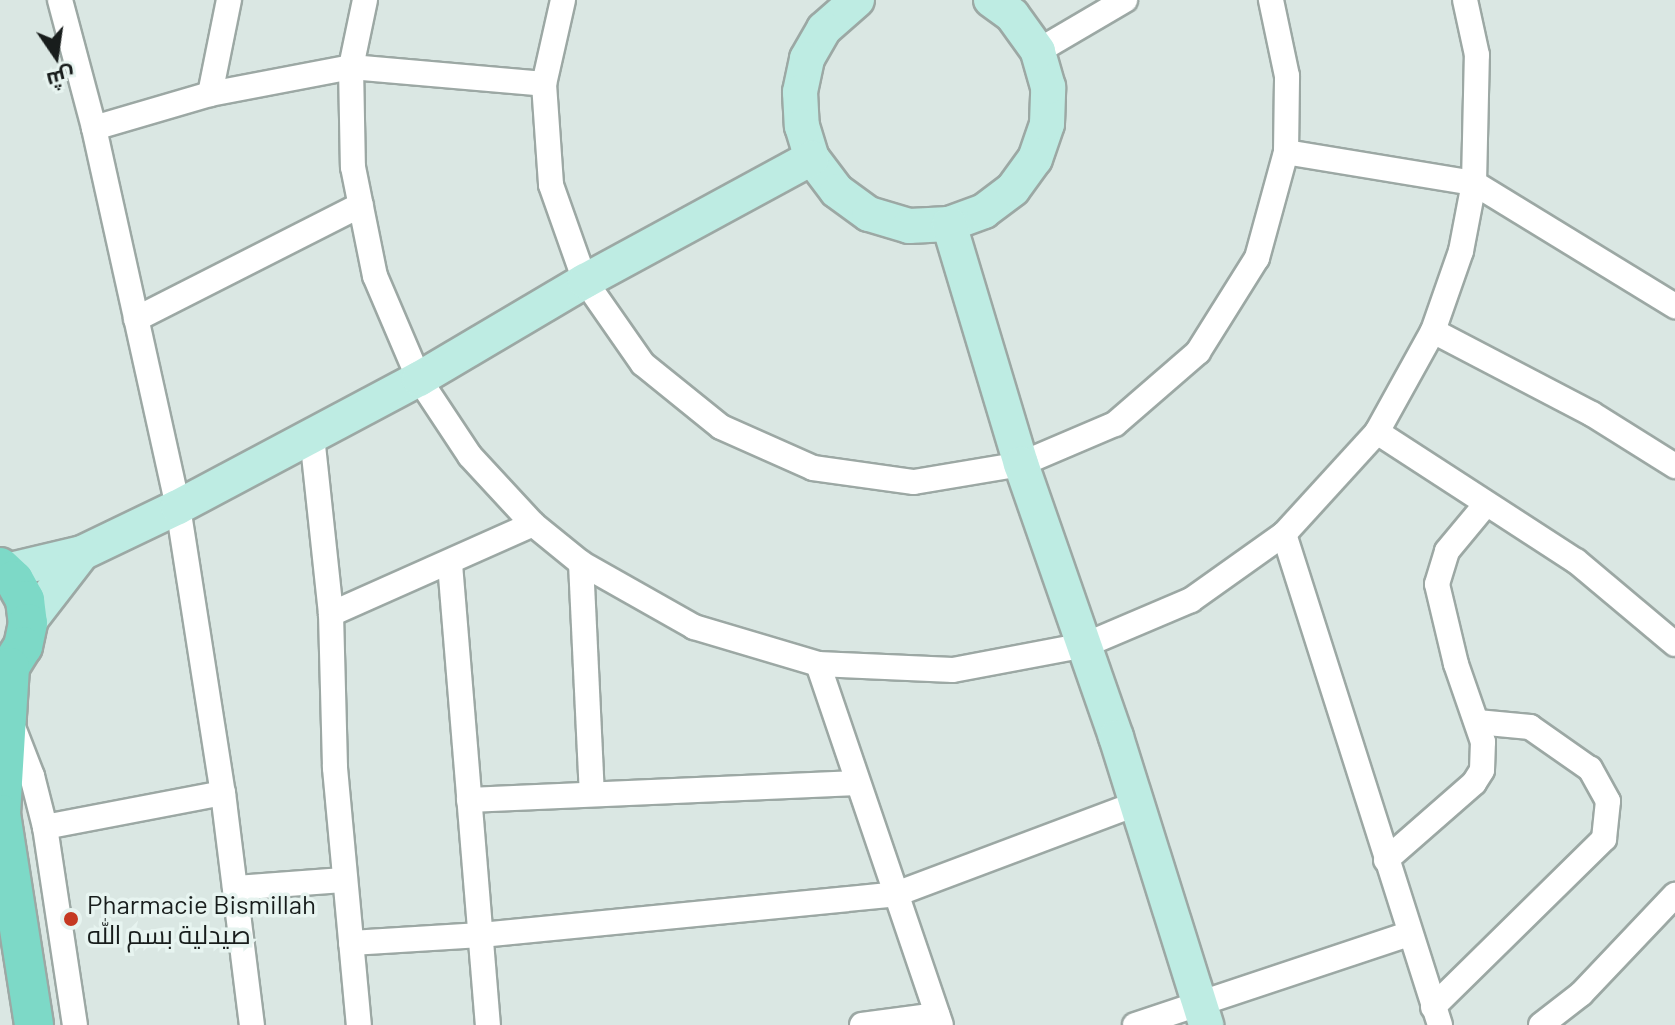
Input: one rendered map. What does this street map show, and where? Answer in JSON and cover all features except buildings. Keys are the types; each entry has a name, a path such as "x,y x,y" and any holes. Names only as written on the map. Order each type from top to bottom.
{"main road":[{"path":"3,569 25,600 28,623 23,646 5,670 8,716 0,813 34,1025"}],"street":[{"path":"60,0 94,128 178,507 223,793 252,1025"},
{"path":"210,94 229,0"},
{"path":"365,0 351,67 353,167 375,276 419,379 470,456 533,524 581,563 694,627 818,664 953,670 1085,645 1191,600 1284,534 1377,432 1433,331 1461,251 1474,183 1477,55 1465,0"},
{"path":"563,0 544,84 551,185 585,281 643,364 721,427 813,468 914,482 1021,464 1115,424 1198,352 1257,258 1286,152 1287,76 1271,0"},
{"path":"849,2 824,29 807,59 800,92 801,115 812,158 837,191 869,214 909,226 949,224 994,204 1013,189 1035,159 1047,124 1048,87 1038,51 1012,15 991,0"},
{"path":"1038,51 1125,0"},
{"path":"94,128 210,94 351,67 544,84"},
{"path":"1286,152 1474,183 1675,306"},
{"path":"3,569 82,553 178,507 419,379 585,281 812,158"},
{"path":"136,319 361,205"},
{"path":"949,224 1021,464 1085,645 1202,1014"},
{"path":"1433,331 1556,394 1675,466"},
{"path":"1377,432 1576,561 1675,644"},
{"path":"312,436 331,614 335,768 359,1025"},
{"path":"1386,860 1474,783 1485,758 1477,722 1456,664 1437,584 1447,551 1486,504"},
{"path":"331,614 450,564 533,524"},
{"path":"1284,534 1436,1016 1604,839 1608,801 1590,769 1530,727 1477,722"},
{"path":"28,623 82,553"},
{"path":"581,563 592,793"},
{"path":"450,564 488,1025"},
{"path":"818,664 939,1020 862,1025"},
{"path":"8,716 32,776 45,827 75,1025"},
{"path":"469,800 857,783"},
{"path":"45,827 223,793"},
{"path":"351,943 481,935 896,894 1136,804"},
{"path":"235,888 345,880"},
{"path":"1541,1025 1581,994 1675,895"},
{"path":"1135,1025 1202,1014 1409,934"}],"place":[{"name":"Pharmacie Bismillah صيدلية بسم الله","path":"71,919"}]}
